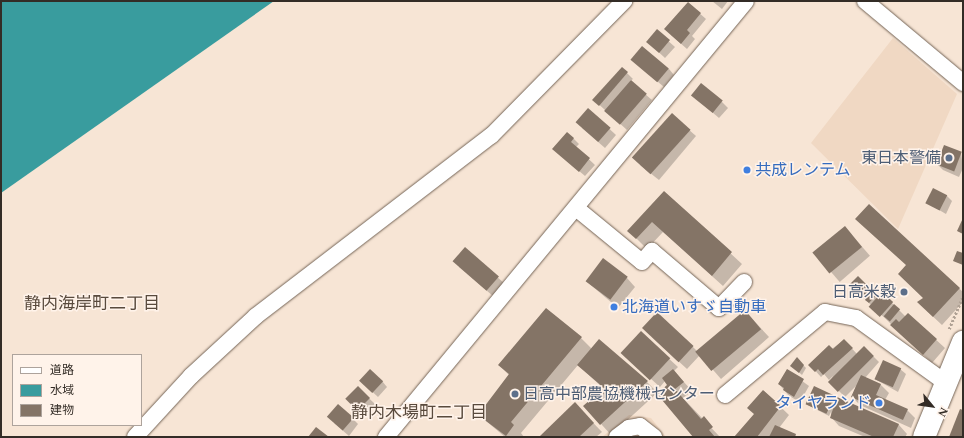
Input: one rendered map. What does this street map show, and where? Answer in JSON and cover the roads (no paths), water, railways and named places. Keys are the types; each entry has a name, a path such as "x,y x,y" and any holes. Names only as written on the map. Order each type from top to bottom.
{"highway":[{"path":"924,437 962,347"}],"street":[{"path":"135,437 191,376 256,316 491,136 624,1"},
{"path":"386,437 746,1"},
{"path":"865,1 963,83"},
{"path":"576,208 642,262 652,251 719,308 744,282"},
{"path":"725,395 825,312 856,318 946,383"},
{"path":"617,437 629,428 640,426 654,437"}],"water":[{"path":"1,1 274,1 1,193"}],"place":[{"name":"東日本警備","path":"949,158"},
{"name":"共成レンテム","path":"747,170"},
{"name":"日高米穀","path":"904,292"},
{"name":"北海道いすゞ自動車","path":"614,307"},
{"name":"日高中部農協機械センター","path":"515,394"},
{"name":"タイヤランド","path":"879,403"}],"district":[{"name":"静内海岸町二丁目","path":"92,305"},
{"name":"静内木場町二丁目","path":"419,414"}]}
